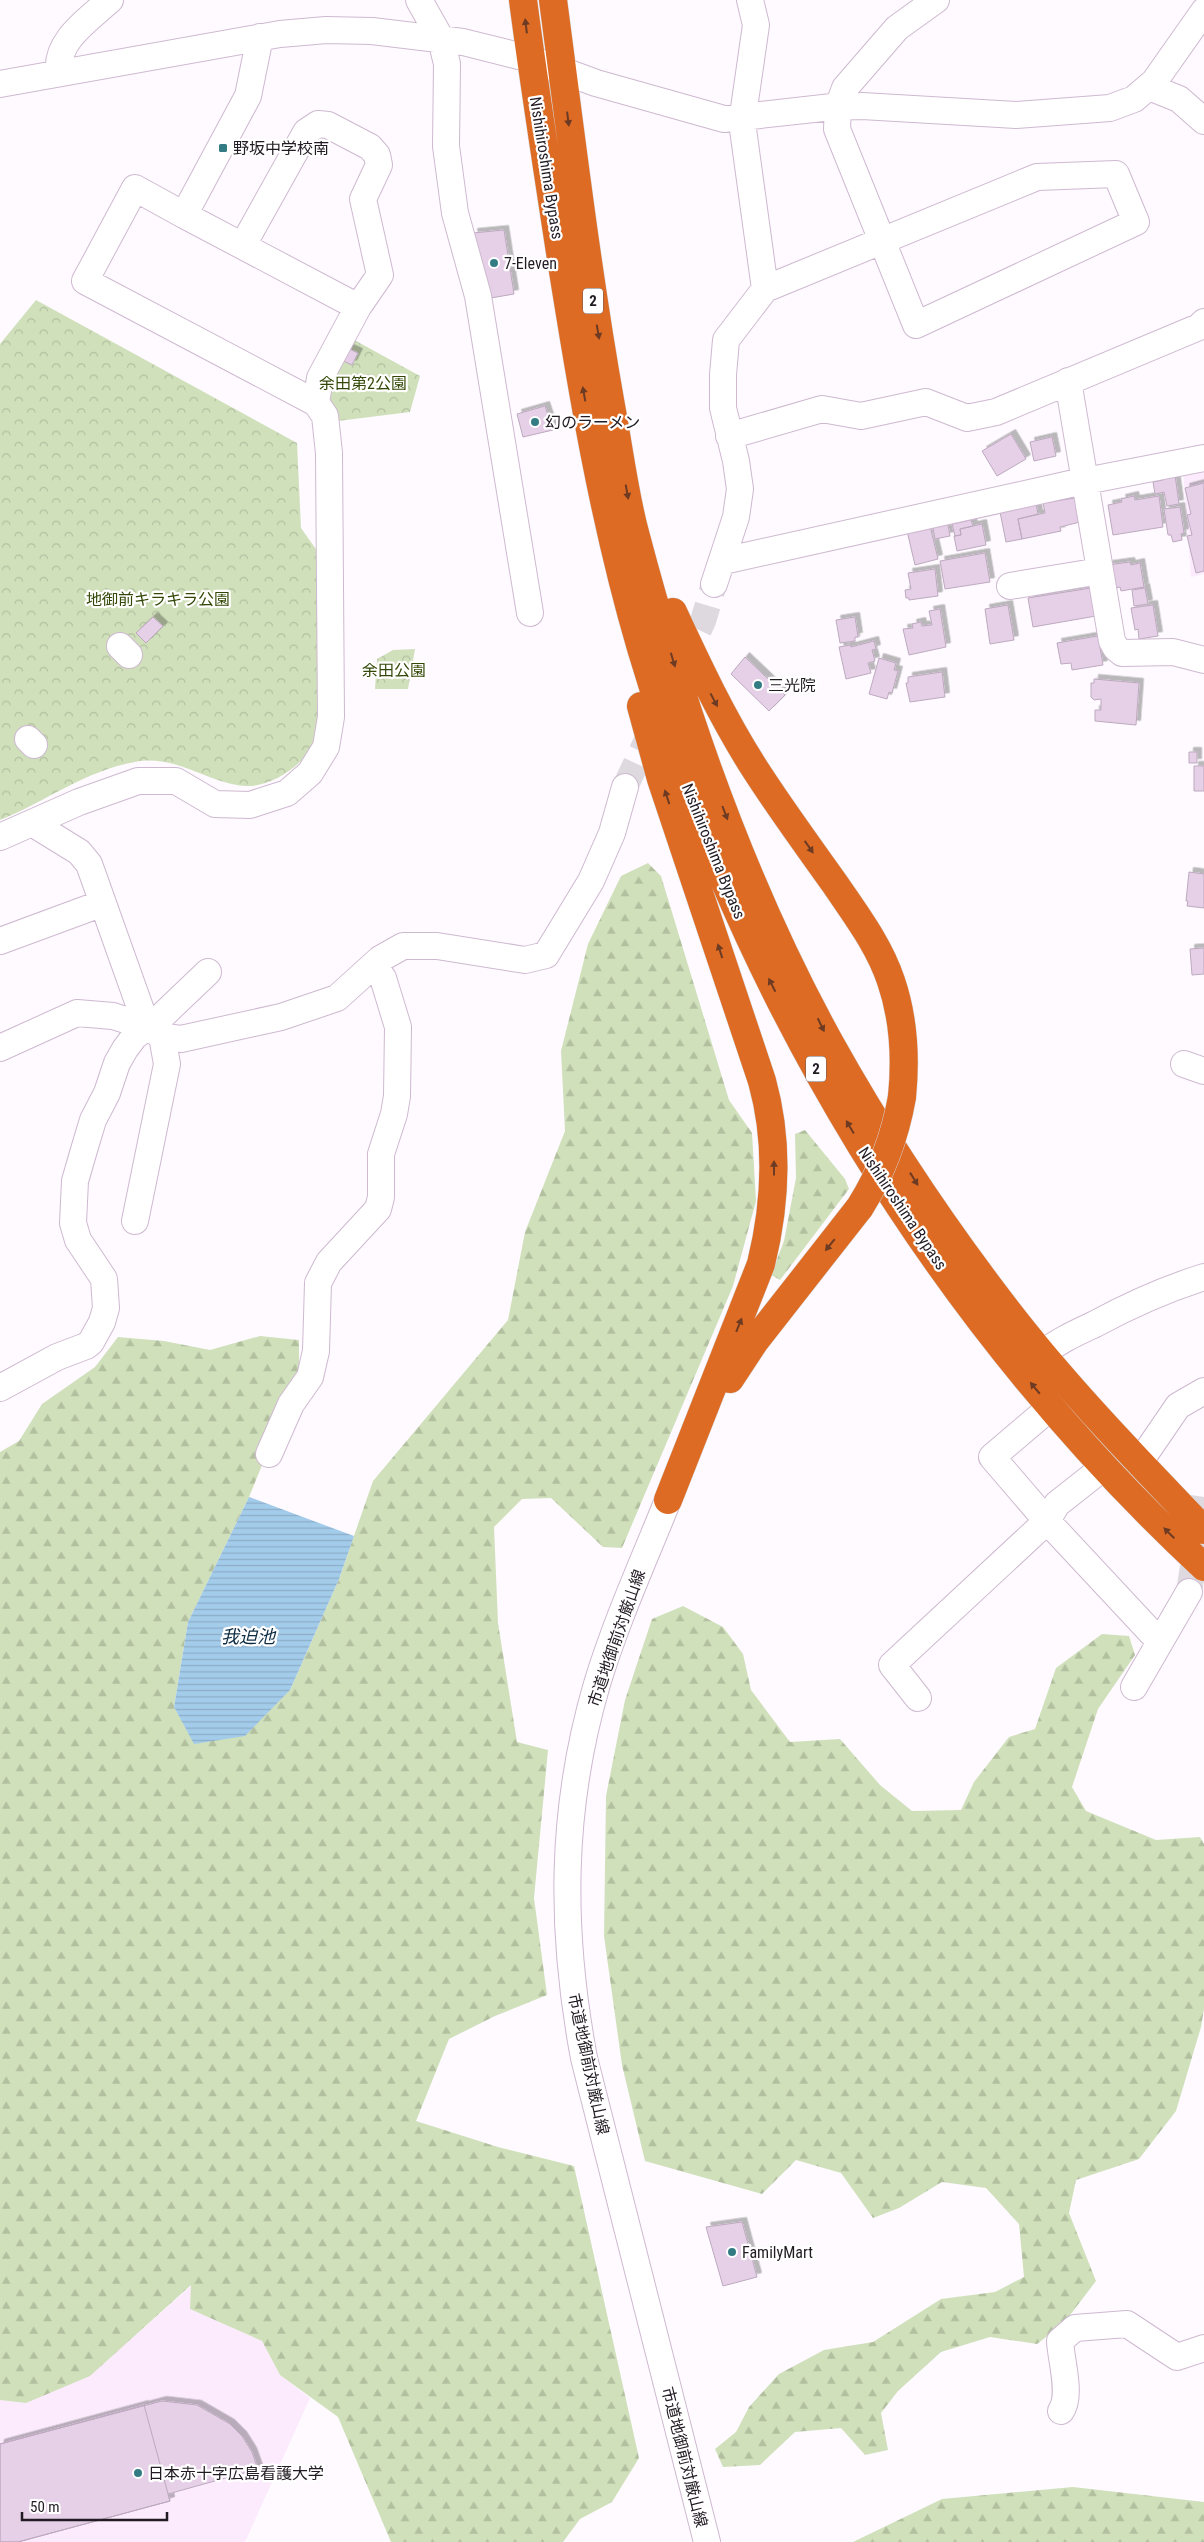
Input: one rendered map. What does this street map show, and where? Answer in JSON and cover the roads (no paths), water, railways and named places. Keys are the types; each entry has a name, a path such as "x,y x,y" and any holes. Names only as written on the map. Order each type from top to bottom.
{"highway":[{"name":"Nishihiroshima Bypass","path":"523,0 571,323 599,476 636,629 677,760 723,879 795,1029 858,1140 945,1271 1022,1372 1104,1467 1204,1567"},
{"name":"Nishihiroshima Bypass","path":"553,0 596,318 634,529 693,728 728,821 772,926 830,1042 936,1213 1000,1301 1042,1354 1139,1463 1204,1530"},
{"path":"599,476 618,604 645,721 672,812 762,1081 770,1120 775,1164 774,1198 769,1232 761,1264 668,1500"},
{"path":"634,529 713,699 767,788 871,937 891,980 897,1003 904,1050 902,1097 898,1120 883,1165 860,1207 755,1341 722,1392 693,1445 668,1500"}],"street":[{"path":"59,73 57,60 66,41 110,0"},
{"path":"419,0 441,39 447,64 446,146 456,213 478,296 530,613"},
{"path":"750,0 756,25 742,119 765,289"},
{"path":"936,0 897,28 845,88 838,107 837,129 881,240 916,325 1136,222 1116,174 1037,177 881,240 765,289 726,340 723,408 736,461 740,489 736,517 719,573 1085,481 1204,458"},
{"path":"0,84 260,37 326,30 372,31 441,39 531,59 596,84 719,118 742,119 838,107 893,107 1022,115 1110,108 1134,99 1150,87 1162,72 1204,11"},
{"path":"184,215 248,96 260,37"},
{"path":"1150,87 1178,99 1204,121"},
{"path":"243,245 306,132 318,124 328,125 370,147 378,155 379,165 363,199 380,275 358,307 320,378 316,403"},
{"path":"0,837 79,802 138,781 176,781 215,804 250,805 287,794 310,773 326,747 331,717 329,453 325,416 316,403 85,282 135,188 358,307"},
{"path":"729,436 822,409 861,416 926,402 967,418 996,412 1199,327 1204,322"},
{"path":"1068,381 1112,641 1122,653 1173,652 1204,660"},
{"path":"1010,586 1100,571"},
{"path":"0,1048 77,1013 113,1016 154,1032 181,1039 311,1009 337,998 373,966 403,946 437,946 525,960 546,955 591,881 612,833 624,787"},
{"path":"32,823 79,852 89,864 167,1064 142,1215"},
{"path":"0,941 103,903"},
{"path":"269,1454 291,1404 310,1377 316,1351 318,1283 329,1262 378,1209 381,1197 381,1154 394,1114 397,1096 398,1027 383,978 373,966"},
{"path":"0,1388 57,1357 86,1346 91,1342 102,1322 106,1308 105,1286 98,1268 78,1240 73,1223 75,1181 93,1120 107,1093 116,1063 134,1037 154,1032 164,1014 208,972"},
{"path":"1042,1354 1055,1344 1170,1288 1204,1277"},
{"path":"1139,1463 1178,1406 1204,1391"},
{"path":"1039,1417 992,1457 1047,1521 1159,1641"},
{"path":"918,1698 892,1665 1047,1521 1057,1504 1104,1467"},
{"name":"市道地御前対厳山線","path":"668,1500 620,1620 598,1683 581,1747 571,1813 566,1880 568,1946 584,2058 707,2542"},
{"path":"1134,1687 1189,1592"},
{"path":"1061,2411 1065,2405 1066,2390 1060,2341 1075,2328 1127,2324 1177,2357 1204,2348"}],"water":[{"name":"我迫池","path":"249,1497 354,1536 339,1579 290,1690 245,1736 194,1744 174,1707 188,1622"}],"tunnel":[{"path":"682,665 703,621 714,584"},
{"path":"625,787 655,723"},
{"path":"1189,1592 1204,1497"}],"place":[{"name":"野坂中学校南","path":"223,148"},
{"name":"7-Eleven","path":"494,263"},
{"name":"幻のラーメン","path":"535,422"},
{"name":"三光院","path":"758,685"},
{"name":"FamilyMart","path":"732,2252"},
{"name":"日本赤十字広島看護大学","path":"138,2473"}],"park label":[{"name":"余田第2公園","path":"363,383"},
{"name":"地御前キラキラ公園","path":"158,599"},
{"name":"余田公園","path":"394,670"}]}
